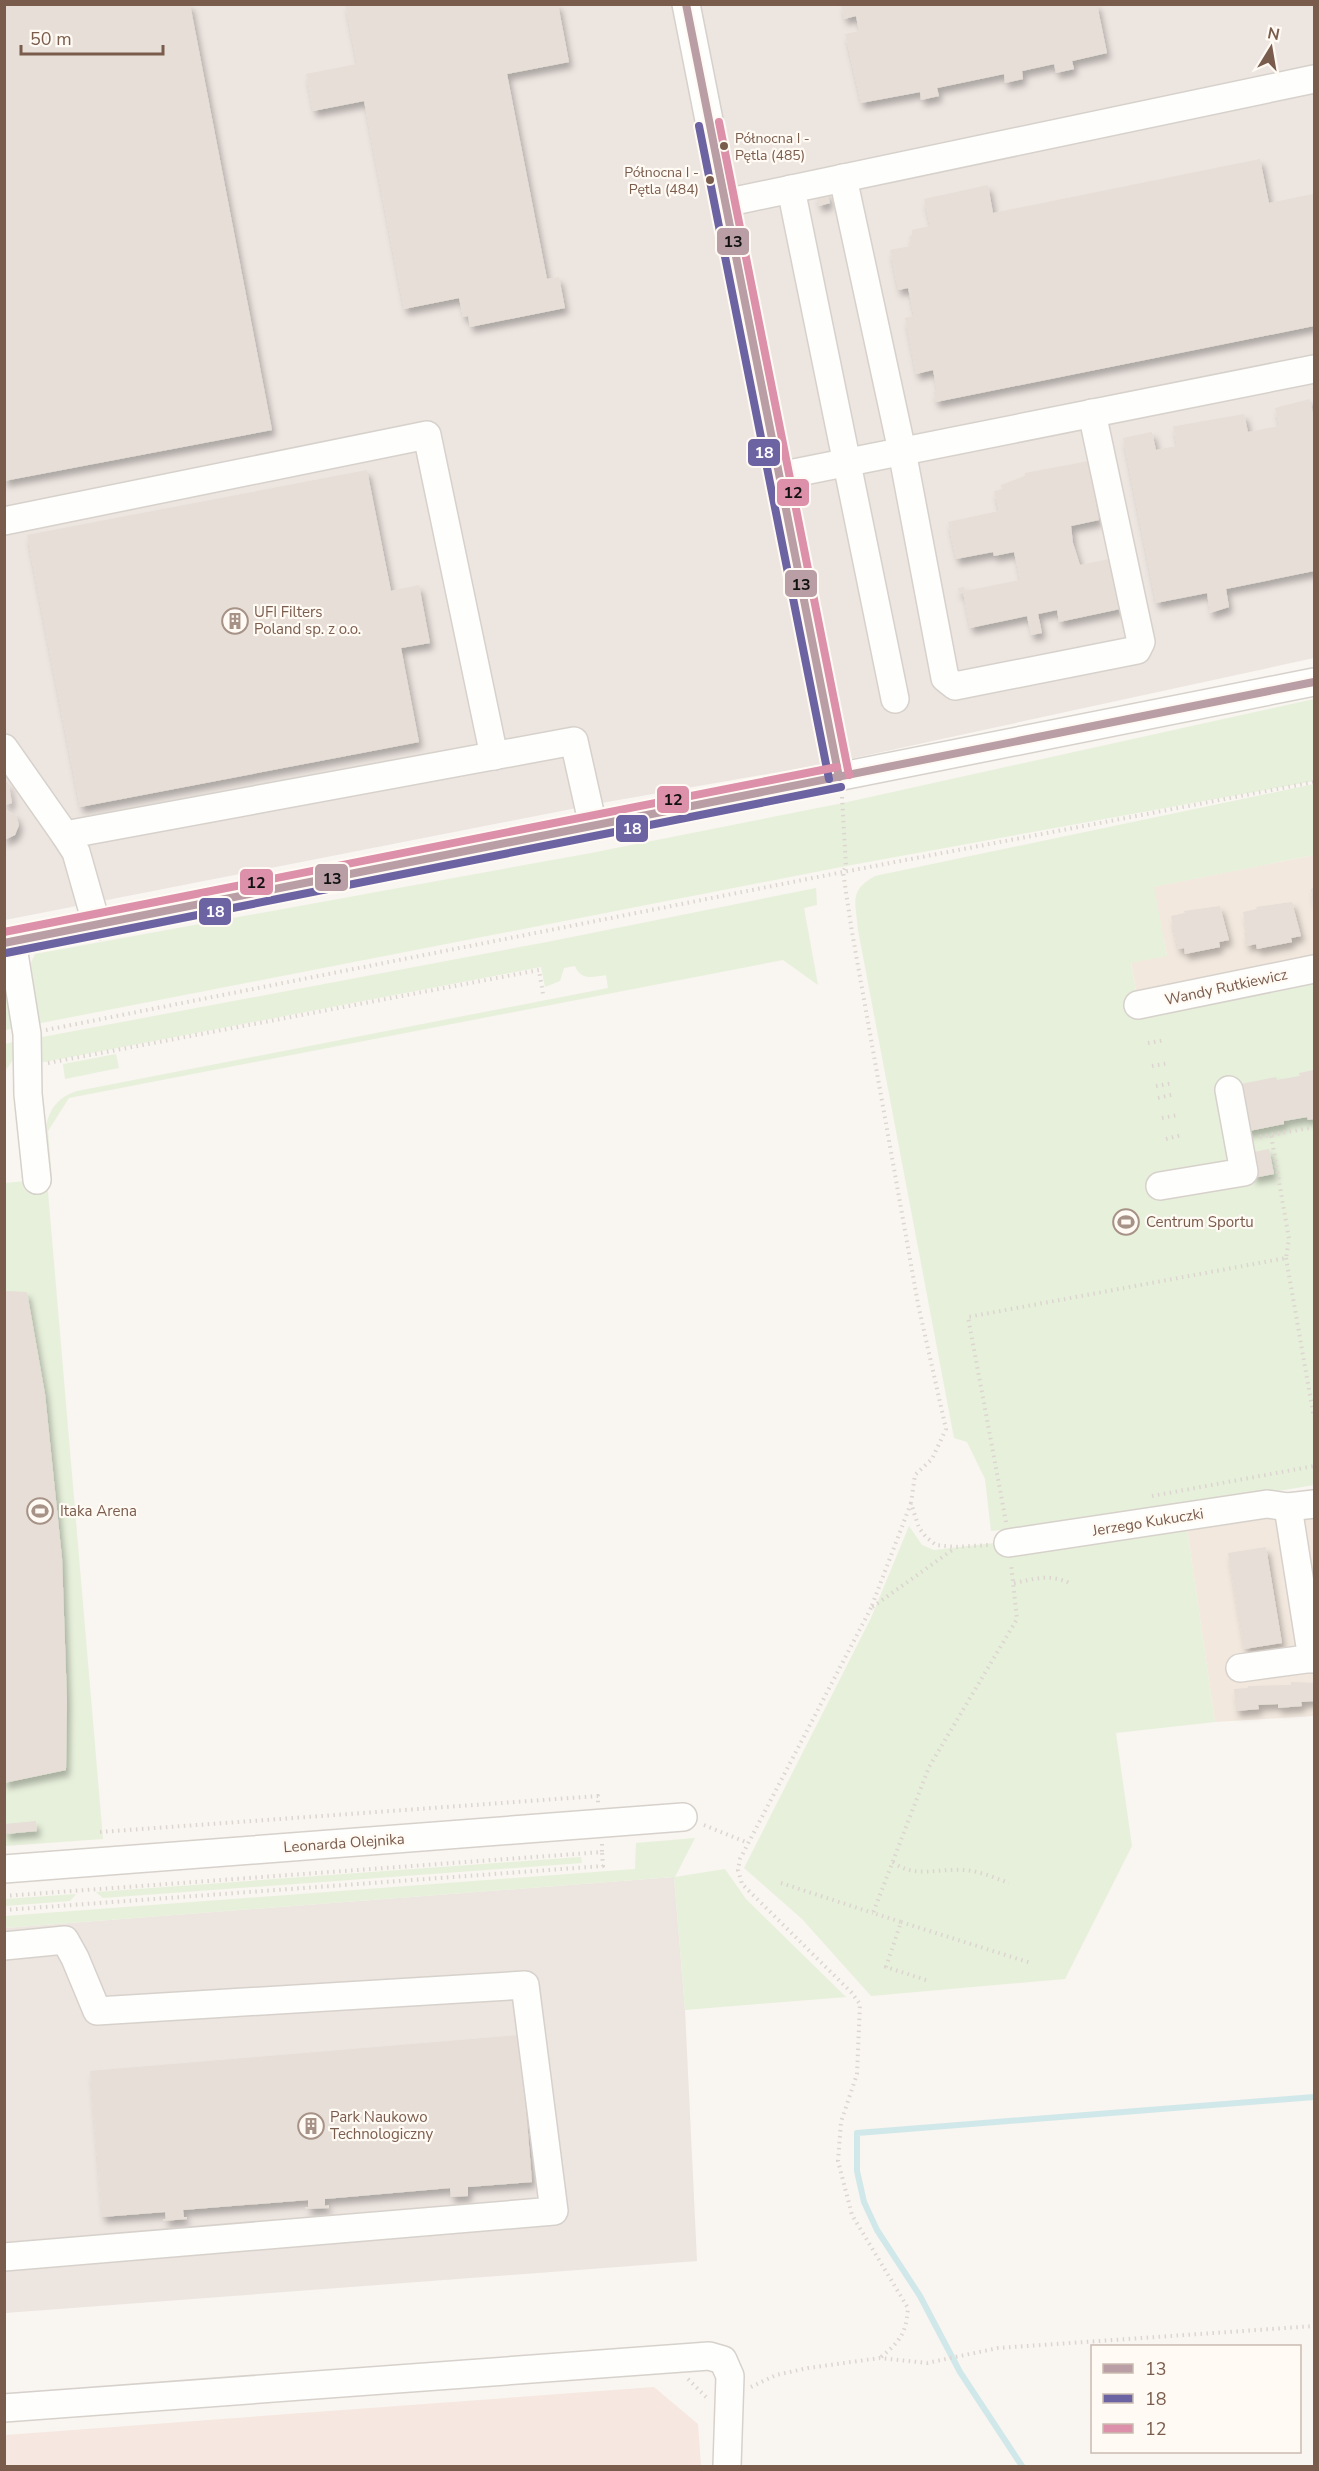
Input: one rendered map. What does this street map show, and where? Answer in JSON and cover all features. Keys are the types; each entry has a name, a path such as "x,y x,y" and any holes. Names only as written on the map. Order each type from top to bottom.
{"street":[{"path":"686,4 838,777"},
{"path":"725,203 1314,79"},
{"path":"843,178 902,451 945,678 955,686 1137,650 1141,642 1092,413"},
{"path":"791,189 895,699"},
{"path":"779,476 1314,369"},
{"path":"4,521 428,435 494,756"},
{"path":"37,1180 27,1067 27,1034 8,942 1314,682"},
{"path":"65,835 574,741 593,826"},
{"path":"4,748 76,852 97,926"},
{"name":"Wandy Rutkiewicz","path":"1138,1005 1314,969"},
{"path":"1160,1186 1244,1172 1229,1090"},
{"name":"Jerzego Kukuczki","path":"1010,1529 1267,1504 1288,1507 1314,1504"},
{"path":"1240,1668 1313,1659 1288,1507"},
{"name":"Leonarda Olejnika","path":"4,1869 683,1817"},
{"path":"4,1946 65,1940 97,2011 525,1984 554,2211 4,2258"},
{"path":"4,2408 709,2356 723,2361 730,2376 727,2466"}],"path":[{"path":"838,777 843,803 846,866 843,872 918,1304 946,1428 932,1459 915,1475 911,1503 871,1608 748,1843 740,1859 738,1870 742,1884 851,1992 860,2004 857,2074 841,2122 838,2161 852,2215 908,2308 907,2325 899,2341 880,2358"},
{"path":"27,1034 843,872 1314,782"},
{"path":"27,1067 539,970 543,994"},
{"path":"1148,1043 1165,1040"},
{"path":"1152,1066 1169,1064"},
{"path":"1156,1086 1173,1083"},
{"path":"1158,1098 1175,1094"},
{"path":"1162,1118 1179,1115"},
{"path":"1238,1141 1314,1127"},
{"path":"1166,1139 1182,1135"},
{"path":"1270,1135 1289,1239 1286,1258 1314,1418"},
{"path":"873,1912 929,1767 1017,1619 1010,1529 968,1317 1286,1258"},
{"path":"1143,1498 1314,1466"},
{"path":"911,1503 919,1528 926,1537 936,1545 955,1547"},
{"path":"871,1608 955,1547 1010,1529"},
{"path":"1014,1583 1048,1576 1071,1584"},
{"path":"683,1817 748,1843"},
{"path":"4,1910 603,1866 602,1852"},
{"path":"893,1862 903,1869 918,1873 974,1871 1009,1883"},
{"path":"782,1883 1031,1963"},
{"path":"901,1922 886,1967 926,1980"},
{"path":"729,2399 776,2375 880,2358 927,2363 998,2348 1314,2326"}],"shaded area":[{"path":"4,5 1314,5 1314,658 836,762 607,802 5,920"},
{"path":"1314,855 1314,984 1141,1019 1131,962 1167,955 1153,887"},
{"path":"1314,1504 1314,1716 1215,1722 1186,1521"},
{"path":"674,1877 685,2010 697,2261 5,2313 5,1928"},
{"path":"654,2387 698,2424 701,2466 5,2466 5,2435"}],"green space":[{"path":"1314,699 1314,781 846,866 36,1024 29,967 35,954 591,853 843,803"},
{"name":"Centrum Sportu","path":"1314,784 1314,855 1154,887 1167,956 1131,963 1141,1019 1314,984 1314,1485 1118,1518 991,1531 985,1479 967,1442 954,1438 858,930 855,905 857,893 866,882 875,876"},
{"path":"816,888 817,905 804,908 818,985 783,960 69,1098 48,1131 52,1179 47,1180 103,1839 5,1846 5,1183 47,1179 46,1128 55,1106 64,1097 77,1091 608,988 606,975 584,976 575,966 564,968 560,981 545,987 541,967 39,1063 37,1038 547,942"},
{"path":"4,975 16,1028 5,1030 4,1030"},
{"path":"17,1041 15,1057 5,1071 5,1044"},
{"path":"116,1054 119,1068 65,1079 63,1064"},
{"path":"1186,1521 1215,1722 1116,1733 1132,1846 1065,1979 871,1996 802,1919 744,1868 871,1618 909,1526 922,1545 934,1550"},
{"path":"695,1838 675,1877 725,1869 746,1899 846,1997 685,2010 674,1877 5,1928 5,1916 635,1869 636,1843"},
{"path":"581,1857 582,1863 103,1898 96,1892"},
{"path":"76,1894 70,1901 5,1906 5,1899"}],"building":[{"path":"4,4 190,4 272,430 4,481"},
{"path":"345,4 558,4 569,62 507,74 547,279 559,277 565,308 470,327 468,316 463,317 459,298 404,309 364,101 313,111 306,74 357,64"},
{"path":"841,4 1097,4 1107,53 1072,61 1074,69 1056,73 1054,64 1022,71 1023,79 1005,83 1004,74 937,88 939,96 921,100 920,92 861,103 845,34 859,31 856,16 844,19"},
{"path":"1260,159 1269,203 1313,194 1314,326 936,402 933,392 937,391 933,370 916,374 905,318 914,316 908,288 898,290 890,250 911,246 909,237 912,235 912,230 930,226 924,199 988,185 993,213"},
{"path":"827,192 830,203 819,206 816,195"},
{"path":"1310,399 1314,418 1314,571 1226,589 1229,607 1210,613 1207,593 1156,603 1123,438 1152,432 1156,450 1177,446 1173,426 1244,414 1248,432 1279,426 1275,408"},
{"path":"1089,461 1099,520 1071,526 1073,543 1080,565 1109,559 1120,609 1059,622 1057,610 1038,614 1042,633 1031,635 1027,616 970,628 963,592 959,593 958,588 964,587 965,591 1020,580 1014,552 994,556 993,552 956,559 948,522 999,511 994,491 1002,489 1001,485 1025,476 1025,473"},
{"name":"UFI Filters Poland sp. z o.o.","path":"367,470 391,591 419,585 430,643 401,648 419,742 80,807 27,535"},
{"path":"5,782 8,782 12,803 5,805"},
{"path":"4,809 16,815 19,825 15,835 4,840"},
{"path":"1314,888 1314,902 1313,903 1311,889"},
{"path":"1292,902 1301,936 1291,938 1292,942 1257,949 1256,944 1247,946 1243,912 1257,909 1256,907"},
{"path":"1220,906 1229,940 1219,942 1220,947 1185,954 1184,948 1178,949 1171,916 1185,913 1184,911"},
{"path":"1314,1070 1314,1119 1308,1120 1307,1117 1284,1121 1284,1124 1244,1132 1236,1085 1276,1077 1277,1080 1300,1076 1299,1073"},
{"path":"1269,1149 1274,1174 1253,1178 1249,1153"},
{"path":"4,1291 27,1292 45,1394 62,1558 67,1701 66,1770 4,1783"},
{"path":"1266,1547 1282,1643 1244,1649 1228,1553"},
{"path":"1291,1682 1314,1683 1314,1701 1301,1702 1302,1706 1278,1708 1278,1704 1258,1705 1259,1709 1236,1711 1234,1689 1248,1688 1248,1686 1291,1685"},
{"path":"36,1821 37,1831 5,1834 5,1824"},
{"name":"Park Naukowo Technologiczny","path":"520,2035 532,2182 468,2187 468,2196 451,2197 450,2188 325,2199 325,2206 329,2205 329,2208 306,2209 308,2200 183,2210 184,2217 187,2219 163,2221 166,2219 165,2212 102,2217 90,2071"}],"waterway":[{"path":"1022,2466 960,2372 920,2296 877,2230 864,2202 857,2171 857,2133 1314,2097"}],"transit line":[{"name":"13","path":"686,4 839,777"},
{"name":"12","path":"719,122 849,775"},
{"name":"18","path":"699,126 829,779"},
{"name":"13","path":"4,943 1314,682"},
{"name":"12","path":"4,932 837,767"},
{"name":"18","path":"6,953 841,787"}],"place":[{"name":"Północna I - Pętla (485)","path":"724,146"},
{"name":"Północna I - Pętla (484)","path":"710,180"},
{"name":"UFI Filters Poland sp. z o.o.","path":"235,621"},
{"name":"Centrum Sportu","path":"1126,1222"},
{"name":"Itaka Arena","path":"40,1511"},
{"name":"Park Naukowo Technologiczny","path":"311,2126"}]}
